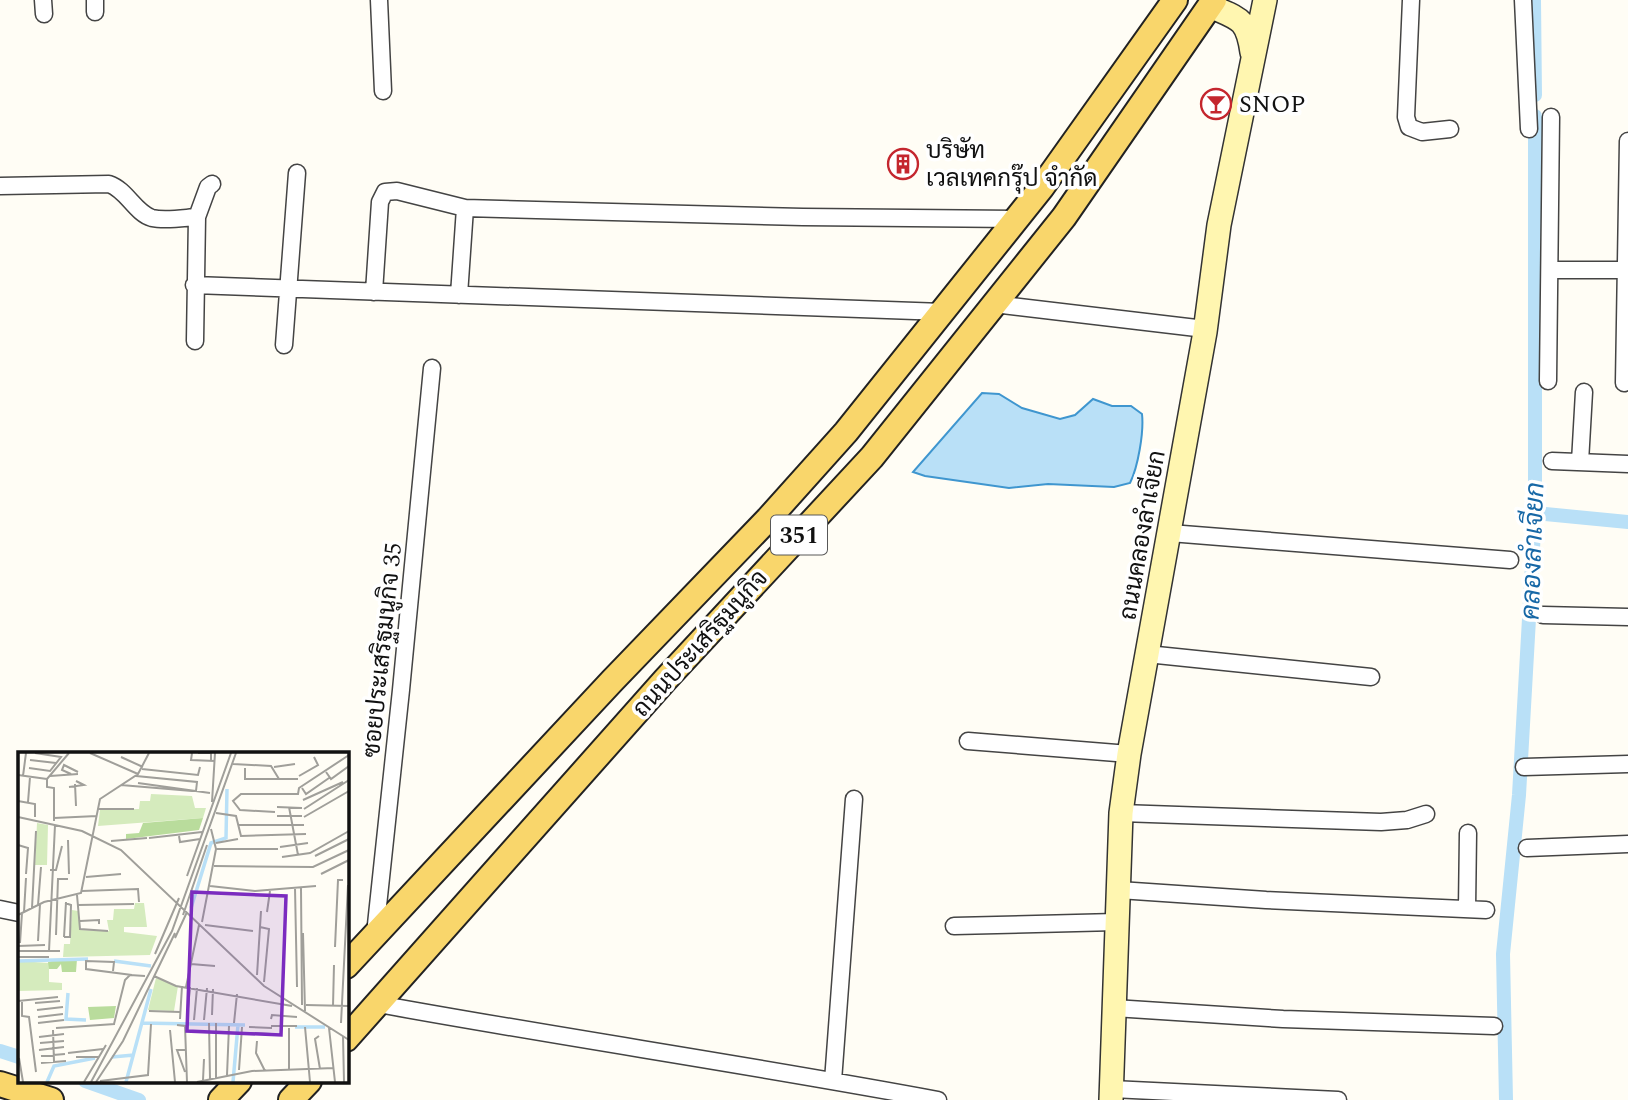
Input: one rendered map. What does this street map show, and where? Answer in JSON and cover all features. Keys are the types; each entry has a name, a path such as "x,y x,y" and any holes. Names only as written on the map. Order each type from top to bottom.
{"main road":[{"name":"ถนนประเสริฐมนูกิจ","path":"348,964 612,681 768,519 846,432 1017,219 1175,0"},
{"name":"ถนนประเสริฐมนูกิจ","path":"348,1037 674,671 872,457 1064,217 1212,3"},
{"path":"221,1100 238,1082"},
{"path":"291,1100 308,1082"},
{"path":"2,1085 29,1100"},
{"path":"2,1085 51,1100"}],"street":[{"path":"379,0 383,91"},
{"path":"1253,59 1265,0"},
{"path":"1411,0 1406,117 1409,127 1422,132 1450,130"},
{"path":"1524,0 1529,129"},
{"name":"ถนนคลองลำเจียก","path":"1111,1095 1121,813 1129,754 1205,329 1219,225 1253,59 1249,34 1241,20 1212,3"},
{"path":"1548,381 1551,117"},
{"path":"1624,383 1628,141"},
{"path":"284,345 297,173"},
{"path":"0,186 109,184 119,187 144,214 153,218 197,217"},
{"path":"195,341 197,217 208,187 212,184"},
{"path":"374,292 380,202 385,192 397,191 465,208 803,217 1017,219"},
{"path":"459,295 465,208"},
{"path":"1550,270 1627,270"},
{"path":"194,285 943,312"},
{"path":"994,304 1205,329"},
{"name":"ซอยประเสริฐมนูกิจ 35","path":"374,937 432,368"},
{"path":"1580,462 1584,392"},
{"path":"1552,461 1628,464"},
{"path":"1170,533 1510,560"},
{"path":"1543,615 1628,617"},
{"path":"1147,654 1371,677"},
{"path":"968,741 1129,754"},
{"path":"1524,767 1628,764"},
{"path":"833,1081 854,799"},
{"path":"1121,813 1381,822 1407,820 1426,814"},
{"path":"1467,909 1468,833"},
{"path":"1527,848 1628,844"},
{"path":"1119,890 1486,910"},
{"path":"0,909 18,913"},
{"path":"954,926 1116,922"},
{"path":"378,1004 491,1026 938,1100"},
{"path":"1114,1008 1283,1019 1494,1026"},
{"path":"1111,1095 1338,1100"}],"water":[{"path":"982,393 999,394 1022,408 1060,419 1075,415 1093,399 1112,406 1131,406 1142,414 1142,421 1138,459 1130,483 1114,487 1048,484 1009,488 913,472"}],"waterway":[{"name":"คลองลำเจียก","path":"1534,0 1535,95"},
{"name":"คลองลำเจียก","path":"1506,1100 1503,954 1519,795 1535,513 1535,116"},
{"path":"1535,513 1628,522"},
{"path":"0,1051 18,1057"},
{"path":"88,1082 139,1100"}],"place":[{"name":"SNOP","path":"1216,104"},
{"name":"บริษัท เวลเทคกรุ๊ป จำกัด","path":"903,164"}]}
